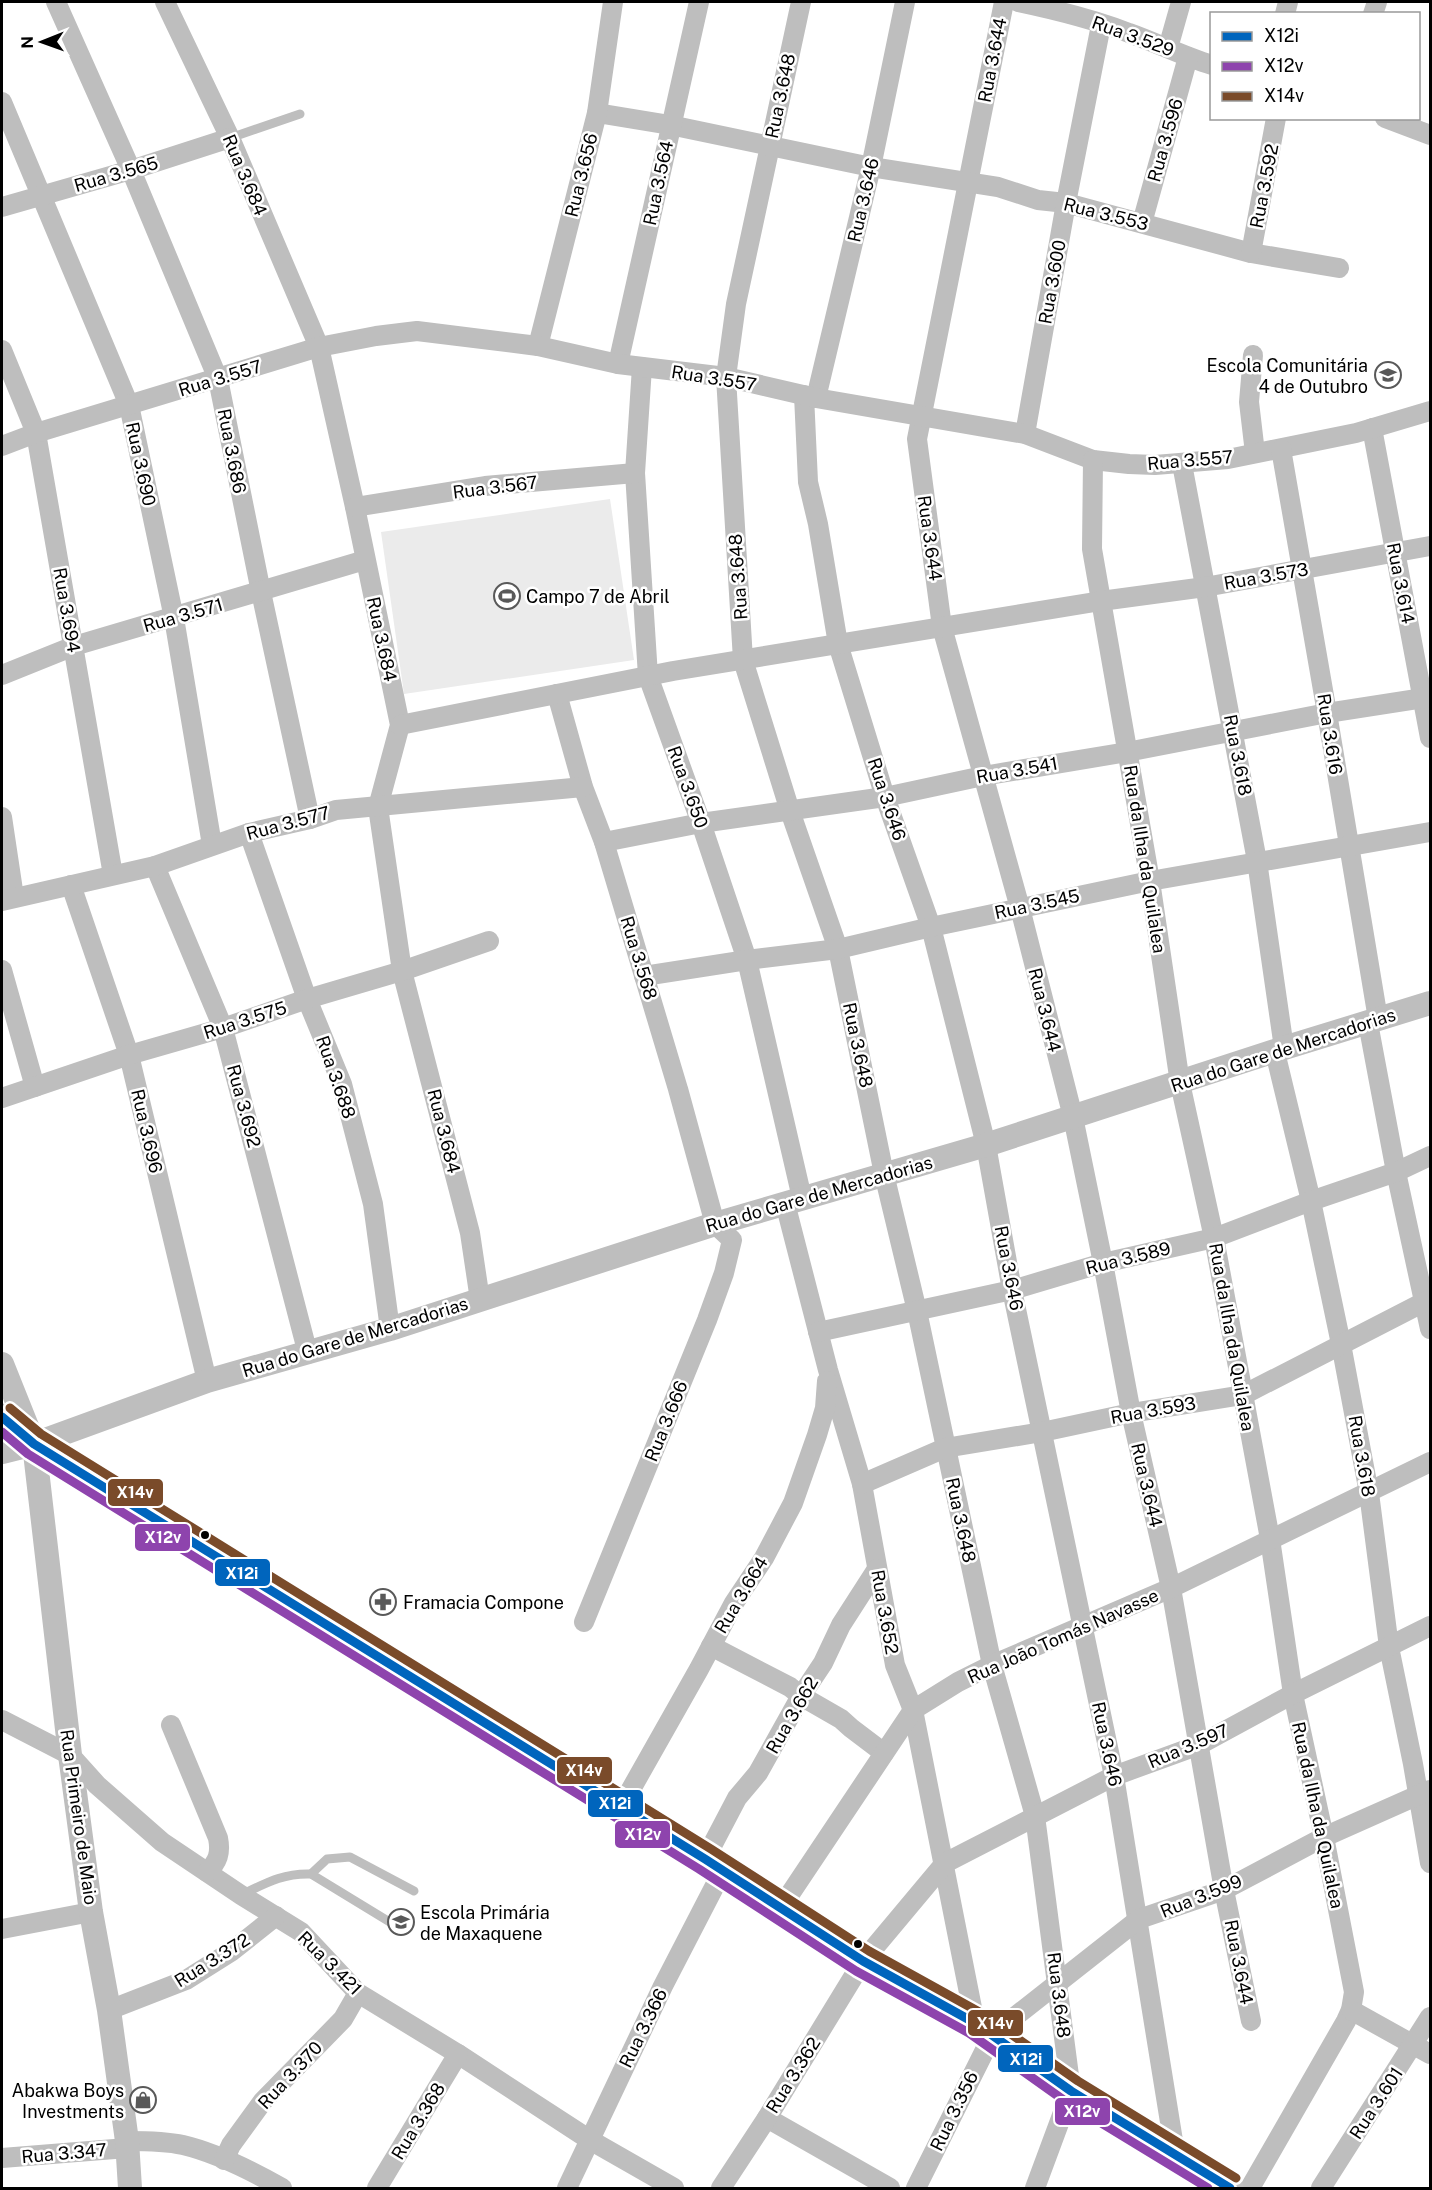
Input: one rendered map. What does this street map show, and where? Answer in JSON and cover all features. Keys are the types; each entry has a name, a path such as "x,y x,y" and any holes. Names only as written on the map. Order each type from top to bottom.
{"main road":[{"path":"2,1417 34,1444 621,1807 863,1961 984,2029 1071,2091 1230,2188"}],"street":[{"name":"Rua 3.686","path":"56,2 131,170 218,379 310,819"},
{"name":"Rua 3.684","path":"165,2 230,138 319,347 400,725 378,807 402,971 470,1233 480,1300"},
{"name":"Rua 3.656","path":"537,346 597,113 613,2"},
{"name":"Rua 3.564","path":"618,364 699,2"},
{"name":"Rua 3.648","path":"801,2 736,304 726,377 743,660 790,811 838,949 884,1174 917,1311 992,1665 1035,1816 1071,2091"},
{"name":"Rua 3.646","path":"905,2 871,167 810,396 808,483 818,524 838,644 885,797 930,927 986,1145 1012,1290 1114,1776 1175,2153"},
{"name":"Rua 3.644","path":"1004,2 917,439 942,627 1020,908 1073,1117 1131,1413 1171,1588 1224,1890 1251,2021"},
{"name":"Rua 3.529","path":"1018,2 1080,9 1101,25 1127,32 1210,64"},
{"path":"1168,48 1182,2"},
{"name":"Rua 3.600","path":"1025,434 1066,203 1101,25"},
{"name":"Rua 3.596","path":"1142,223 1188,57"},
{"name":"Rua 3.690","path":"2,102 129,405 174,618 212,845"},
{"name":"Rua 3.553","path":"597,113 670,125 871,167 998,187 1038,200 1066,203 1251,253 1339,268"},
{"name":"Rua 3.592","path":"1251,253 1276,120"},
{"path":"1390,120 1431,135"},
{"name":"Rua 3.565","path":"2,207 131,170 230,138"},
{"name":"Rua 3.557","path":"2,446 36,433 319,347 417,331 537,346 618,364 726,377 810,396 1025,434 1093,460 1155,465 1182,464 1281,449 1372,428 1431,411"},
{"name":"Rua 3.694","path":"2,350 36,433 112,875"},
{"path":"1253,355 1249,402 1255,453"},
{"name":"Rua 3.650","path":"642,367 635,473 648,676 702,822 747,960 794,1201"},
{"name":"Rua 3.614","path":"1372,428 1394,552 1427,698 1431,738"},
{"name":"Rua 3.616","path":"1281,449 1327,713 1396,1172 1428,1300 1431,1329"},
{"name":"Rua da Ilha da Quilalea","path":"1093,460 1092,549 1150,881 1180,1083 1214,1238 1270,1539 1293,1695 1354,1992 1351,2010 1250,2188"},
{"name":"Rua 3.618","path":"1182,464 1257,861 1279,1050 1341,1344 1369,1493 1389,1647 1413,1764 1424,1793 1431,1863"},
{"name":"Rua 3.567","path":"355,507 485,486 635,473"},
{"name":"Rua 3.573","path":"400,725 648,676 1101,601 1205,587 1431,546"},
{"name":"Rua 3.571","path":"2,675 74,646 365,560"},
{"name":"Rua 3.568","path":"557,694 583,787 604,842 678,1089 715,1224"},
{"name":"Rua 3.541","path":"604,842 702,822 885,797 983,776 1127,752 1327,713 1427,698"},
{"name":"Rua 3.577","path":"8,899 155,866 249,833 310,819 336,810 583,787"},
{"path":"2,817 8,899"},
{"name":"Rua 3.545","path":"644,976 838,949 930,927 1150,881 1431,832"},
{"name":"Rua 3.688","path":"249,833 307,999 342,1084 373,1204 390,1329"},
{"name":"Rua 3.692","path":"155,866 223,1028 308,1354"},
{"name":"Rua 3.696","path":"71,885 129,1055 207,1381"},
{"name":"Rua 3.575","path":"2,1098 129,1055 223,1028 489,941"},
{"path":"2,970 35,1087"},
{"name":"Rua do Gare de Mercadorias","path":"2,1452 34,1444 207,1381 308,1354 715,1224 986,1145 1431,1003"},
{"name":"Rua 3.589","path":"818,1332 1012,1290 1103,1263 1214,1238 1396,1172 1431,1156"},
{"name":"Rua 3.652","path":"794,1201 818,1332 862,1484 895,1665 913,1710 945,1863 984,2029"},
{"name":"Rua 3.666","path":"584,1622 724,1273 732,1240 715,1224"},
{"name":"Rua 3.593","path":"862,1484 945,1448 1042,1432 1131,1413 1243,1395 1428,1300"},
{"name":"Rua Primeiro de Maio","path":"2,1364 34,1444 70,1755 92,1912 109,2010 127,2144 130,2188"},
{"name":"Rua 3.664","path":"621,1807 734,1603 764,1558 793,1503 825,1408 828,1370"},
{"name":"Rua João Tomás Navasse","path":"780,1909 913,1710 958,1682 992,1665 1171,1588 1431,1462"},
{"name":"Rua 3.662","path":"714,1865 737,1798 758,1773 801,1696 824,1663 842,1625 877,1569"},
{"name":"Rua 3.597","path":"945,1863 1114,1776 1199,1745 1431,1626"},
{"path":"711,1646 790,1687 841,1719 884,1753"},
{"name":"Rua 3.421","path":"2,1720 70,1755 97,1785 162,1842 301,1932 358,1993 458,2054 590,2140 674,2188"},
{"path":"171,1725 218,1838 220,1848 218,1857 215,1865 207,1872"},
{"name":"Rua 3.599","path":"984,2029 1058,1983 1139,1920 1224,1890 1324,1838 1424,1793"},
{"name":"Rua 3.362","path":"721,2188 767,2118 863,1961 945,1863"},
{"name":"Rua 3.366","path":"567,2188 663,1986 714,1865"},
{"path":"2,1929 92,1912"},
{"name":"Rua 3.372","path":"109,2010 186,1980 232,1951 276,1916"},
{"name":"Rua 3.370","path":"224,2160 231,2145 263,2101 344,2019 358,1993"},
{"path":"1351,2010 1431,2054"},
{"name":"Rua 3.601","path":"1320,2188 1431,2017"},
{"name":"Rua 3.356","path":"916,2188 984,2029"},
{"name":"Rua 3.368","path":"377,2188 458,2054"},
{"path":"1035,2188 1071,2091"},
{"path":"767,2118 890,2188"},
{"name":"Rua 3.347","path":"2,2158 127,2144 183,2145 261,2176 282,2188"}],"lane":[{"path":"230,138 300,114"},
{"path":"311,1874 327,1859 350,1857 414,1891"},
{"path":"241,1895 282,1876 296,1873 311,1874 393,1924"}],"shaded area":[{"name":"Campo 7 de Abril","path":"610,499 634,660 404,694 381,532"}],"transit line":[{"name":"X14v","path":"10,1408 41,1434 711,1849 869,1951 981,2013 1078,2081 1236,2178"},
{"name":"X12i","path":"2,1417 34,1444 705,1859 863,1961 975,2023 1071,2091 1230,2188"},
{"name":"X12v","path":"2,1432 28,1454 699,1869 856,1971 969,2033 1065,2101 1208,2188"}],"place":[{"name":"Escola Comunitária 4 de Outubro","path":"1388,375"},
{"name":"Campo 7 de Abril","path":"507,596"},
{"name":"Framacia Compone","path":"383,1602"},
{"name":"Escola Primária de Maxaquene","path":"401,1922"},
{"name":"Abakwa Boys Investments","path":"143,2100"}]}
